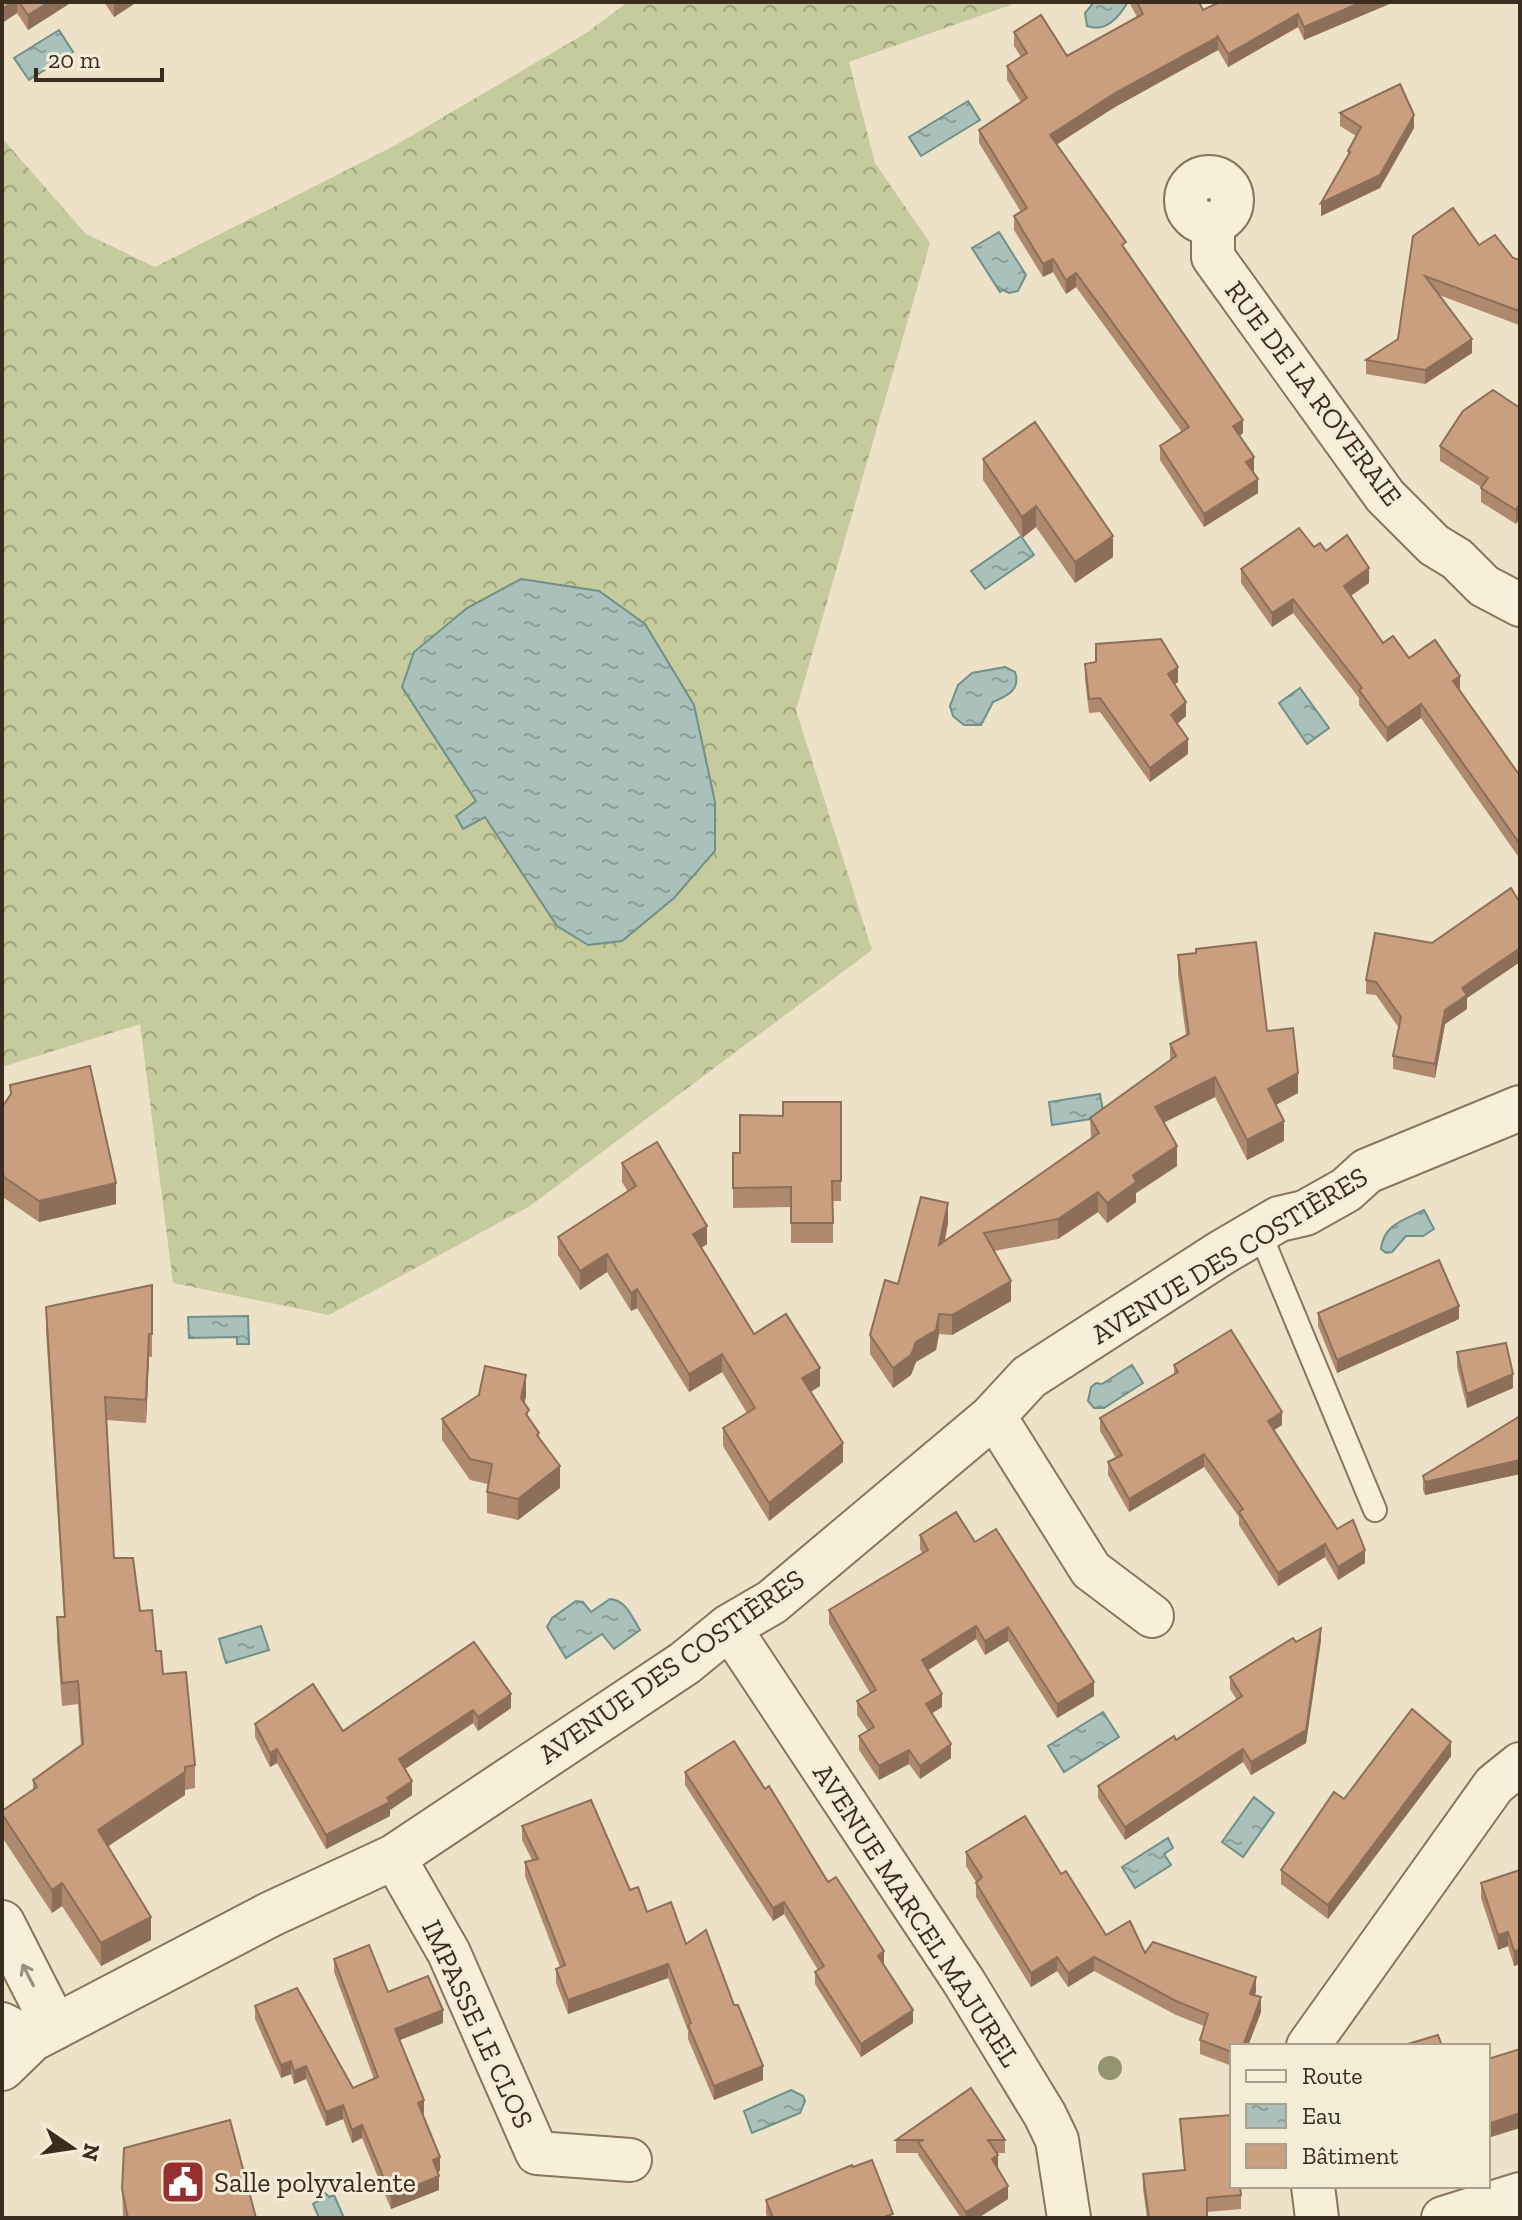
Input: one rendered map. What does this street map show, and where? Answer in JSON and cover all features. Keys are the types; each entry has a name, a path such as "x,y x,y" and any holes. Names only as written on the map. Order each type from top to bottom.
{"street":[{"name":"RUE DE LA ROVERAIE","path":"1213,223 1213,257 1385,496 1434,545 1457,559 1484,586 1520,605"},
{"name":"AVENUE DES COSTIÈRES","path":"23,2040 271,1914 394,1857 685,1663 729,1627 772,1602 992,1417 1029,1377 1279,1219 1305,1213 1346,1190 1367,1171 1520,1108"},
{"path":"992,1417 1091,1570 1152,1616"},
{"name":"AVENUE MARCEL MAJUREL","path":"729,1627 964,1982 1045,2115 1057,2140 1069,2218"},
{"path":"1309,2044 1507,1775"},
{"name":"IMPASSE LE CLOS","path":"394,1857 449,1953 537,2153 630,2160"},
{"path":"2,1923 23,2040"},
{"path":"1313,2188 1317,2218"},
{"path":"1443,2218 1520,2194"}],"lane":[{"path":"1259,1231 1375,1510"}],"green space":[{"path":"628,2 1019,2 849,62 875,163 930,243 796,710 872,950 530,1206 329,1315 173,1283 140,1024 2,1067 2,138 86,234 155,267 394,146 586,33"}],"water":[{"path":"1094,2 1128,2 1111,22 1094,28 1087,26 1085,13"},
{"path":"59,30 73,52 29,80 14,58"},
{"path":"968,101 980,120 921,156 909,137"},
{"path":"999,232 1026,275 1018,291 1000,292 972,248"},
{"path":"1021,536 1034,555 985,589 971,571"},
{"path":"521,579 599,591 645,624 694,705 715,802 715,851 674,898 622,941 588,945 557,926 485,817 463,829 456,816 476,801 402,687 414,652 467,608"},
{"path":"1005,667 1015,672 1014,688 1008,695 993,702 981,725 964,725 953,716 950,706 958,685 972,673"},
{"path":"1300,688 1329,728 1307,744 1279,703"},
{"path":"1100,1094 1104,1117 1052,1125 1049,1102"},
{"path":"1424,1210 1434,1229 1423,1236 1406,1236 1392,1252 1386,1253 1381,1249 1390,1229"},
{"path":"248,1316 249,1344 237,1344 237,1337 189,1338 188,1317"},
{"path":"1132,1365 1143,1383 1104,1408 1094,1408 1088,1401 1091,1387 1096,1383 1102,1384"},
{"path":"610,1599 624,1606 640,1630 614,1649 602,1634 566,1658 547,1627 552,1618 576,1601 583,1602 591,1612"},
{"path":"261,1626 269,1650 226,1663 219,1639"},
{"path":"1103,1712 1119,1737 1064,1772 1048,1746"},
{"path":"1254,1797 1274,1813 1243,1857 1222,1842"},
{"path":"1168,1838 1173,1848 1164,1854 1171,1865 1135,1888 1122,1867"},
{"path":"791,2090 803,2096 805,2101 800,2113 752,2133 744,2111"},
{"path":"324,2192 329,2197 334,2195 344,2218 319,2218 313,2204 318,2201 317,2193"}],"building":[{"path":"19,2 49,2 28,15"},
{"path":"1137,2 1199,2 1203,10 1220,2 1362,2 1304,27 1298,14 1228,54 1217,35 1115,93 1050,135 1126,242 1122,245 1243,420 1233,426 1254,457 1246,462 1258,479 1204,514 1160,446 1189,427 1076,273 1066,280 1053,259 1043,264 1014,216 1027,208 979,130 1027,98 1007,66 1027,53 1014,32 1041,15 1067,56 1143,14"},
{"path":"1400,84 1414,115 1380,175 1321,203 1361,127 1340,113"},
{"path":"1453,208 1479,245 1495,235 1513,258 1520,260 1519,311 1425,276 1472,339 1425,370 1366,360 1398,339 1413,236"},
{"path":"1493,390 1520,408 1520,503 1516,510 1481,488 1488,478 1440,446 1463,411"},
{"path":"1035,422 1113,536 1075,562 1036,506 1022,517 983,459"},
{"path":"1299,528 1314,547 1320,543 1326,551 1347,535 1369,568 1344,586 1383,643 1393,636 1409,658 1435,640 1460,676 1453,681 1520,776 1520,844 1421,704 1387,728 1359,690 1362,688 1293,599 1272,613 1241,569"},
{"path":"1161,639 1178,667 1168,674 1186,702 1171,715 1188,739 1150,768 1100,698 1089,699 1085,664 1096,662 1096,644"},
{"path":"1511,888 1520,903 1520,948 1462,988 1467,995 1445,1010 1435,1064 1393,1056 1401,1017 1376,982 1366,980 1375,933 1432,943"},
{"path":"1256,942 1267,1031 1293,1028 1298,1073 1268,1089 1284,1121 1247,1140 1215,1077 1155,1107 1177,1146 1133,1175 1136,1182 1107,1203 1098,1192 1058,1219 984,1233 1011,1281 952,1315 939,1314 936,1330 916,1342 911,1355 893,1368 870,1335 885,1280 898,1284 921,1197 948,1203 939,1245 1099,1133 1090,1118 1176,1056 1170,1044 1189,1034 1178,955 1196,953 1196,949"},
{"path":"90,1066 116,1183 39,1201 4,1177 2,1107 11,1094 10,1085"},
{"path":"783,1102 841,1102 841,1181 832,1181 833,1223 791,1223 791,1187 733,1188 733,1153 740,1153 740,1115 783,1116"},
{"path":"657,1142 707,1226 693,1234 754,1334 786,1314 820,1368 802,1378 843,1443 769,1503 723,1428 755,1408 722,1354 689,1374 637,1289 631,1293 607,1254 580,1271 558,1237 636,1186 622,1163"},
{"path":"1439,1260 1459,1306 1337,1360 1318,1313"},
{"path":"152,1285 152,1334 149,1334 146,1400 105,1397 114,1558 133,1558 140,1611 152,1610 156,1651 161,1651 163,1674 186,1672 195,1765 185,1767 185,1772 98,1830 151,1917 101,1943 62,1883 52,1890 2,1811 37,1787 33,1780 83,1744 78,1681 62,1683 57,1617 65,1617 46,1307"},
{"path":"1231,1330 1282,1412 1268,1421 1337,1529 1353,1520 1365,1550 1338,1567 1325,1544 1278,1573 1239,1512 1243,1509 1204,1454 1129,1499 1108,1462 1122,1455 1100,1418 1178,1372 1174,1365"},
{"path":"1506,1343 1513,1374 1467,1394 1457,1352"},
{"path":"485,1366 526,1375 521,1398 529,1410 526,1414 560,1466 518,1499 487,1492 492,1464 470,1459 442,1419 479,1395"},
{"path":"1520,1416 1520,1460 1425,1482 1423,1476"},
{"path":"956,1512 975,1542 996,1529 1094,1682 1057,1704 1008,1627 985,1641 976,1626 922,1660 942,1694 926,1704 951,1744 920,1766 909,1750 879,1766 859,1736 874,1727 857,1701 876,1690 829,1610 928,1550 920,1535"},
{"path":"1321,1628 1306,1730 1251,1762 1243,1749 1125,1827 1098,1786 1242,1696 1230,1677 1293,1638 1296,1642"},
{"path":"474,1642 511,1694 478,1717 473,1710 399,1759 412,1781 387,1798 390,1802 326,1835 277,1749 270,1753 255,1724 313,1684 343,1731"},
{"path":"1412,1709 1451,1742 1328,1905 1281,1870 1334,1792 1344,1799"},
{"path":"734,1741 765,1789 769,1786 828,1882 836,1877 884,1951 878,1956 913,2010 861,2044 815,1972 824,1966 784,1902 773,1908 685,1772"},
{"path":"591,1800 630,1890 638,1887 647,1912 671,1902 686,1944 706,1930 734,2005 738,2005 763,2066 714,2086 688,2025 691,2023 668,1964 568,2000 556,1969 565,1965 525,1862 538,1859 522,1826"},
{"path":"1025,1816 1061,1874 1066,1871 1106,1935 1130,1921 1145,1953 1153,1942 1256,1977 1250,1994 1261,1997 1244,2044 1230,2044 1230,2051 1200,2040 1208,2014 1176,2001 1094,1957 1068,1973 1057,1957 1031,1973 976,1883 982,1877 966,1852"},
{"path":"1520,1870 1520,1950 1514,1951 1508,1932 1498,1935 1481,1883"},
{"path":"369,1945 388,1992 428,1976 443,2010 395,2029 424,2100 418,2103 440,2157 433,2160 439,2176 391,2196 362,2125 352,2130 343,2105 326,2112 306,2066 294,2071 291,2061 281,2065 255,2006 297,1988 353,2088 378,2077 334,1959"},
{"path":"1438,2035 1441,2044 1408,2044"},
{"path":"1520,2049 1520,2113 1490,2123 1490,2058"},
{"path":"971,2088 1005,2140 988,2140 998,2155 992,2159 1008,2186 966,2212 918,2142 924,2140 896,2140"},
{"path":"1230,2115 1230,2188 1240,2188 1241,2195 1207,2198 1207,2217 1149,2218 1143,2174 1185,2170 1180,2119"},
{"name":"Salle polyvalente","path":"230,2120 256,2218 128,2218 122,2189 124,2148"},
{"path":"872,2160 893,2214 881,2218 773,2218 766,2200"}],"place":[{"name":"Salle polyvalente","path":"183,2182"}]}
